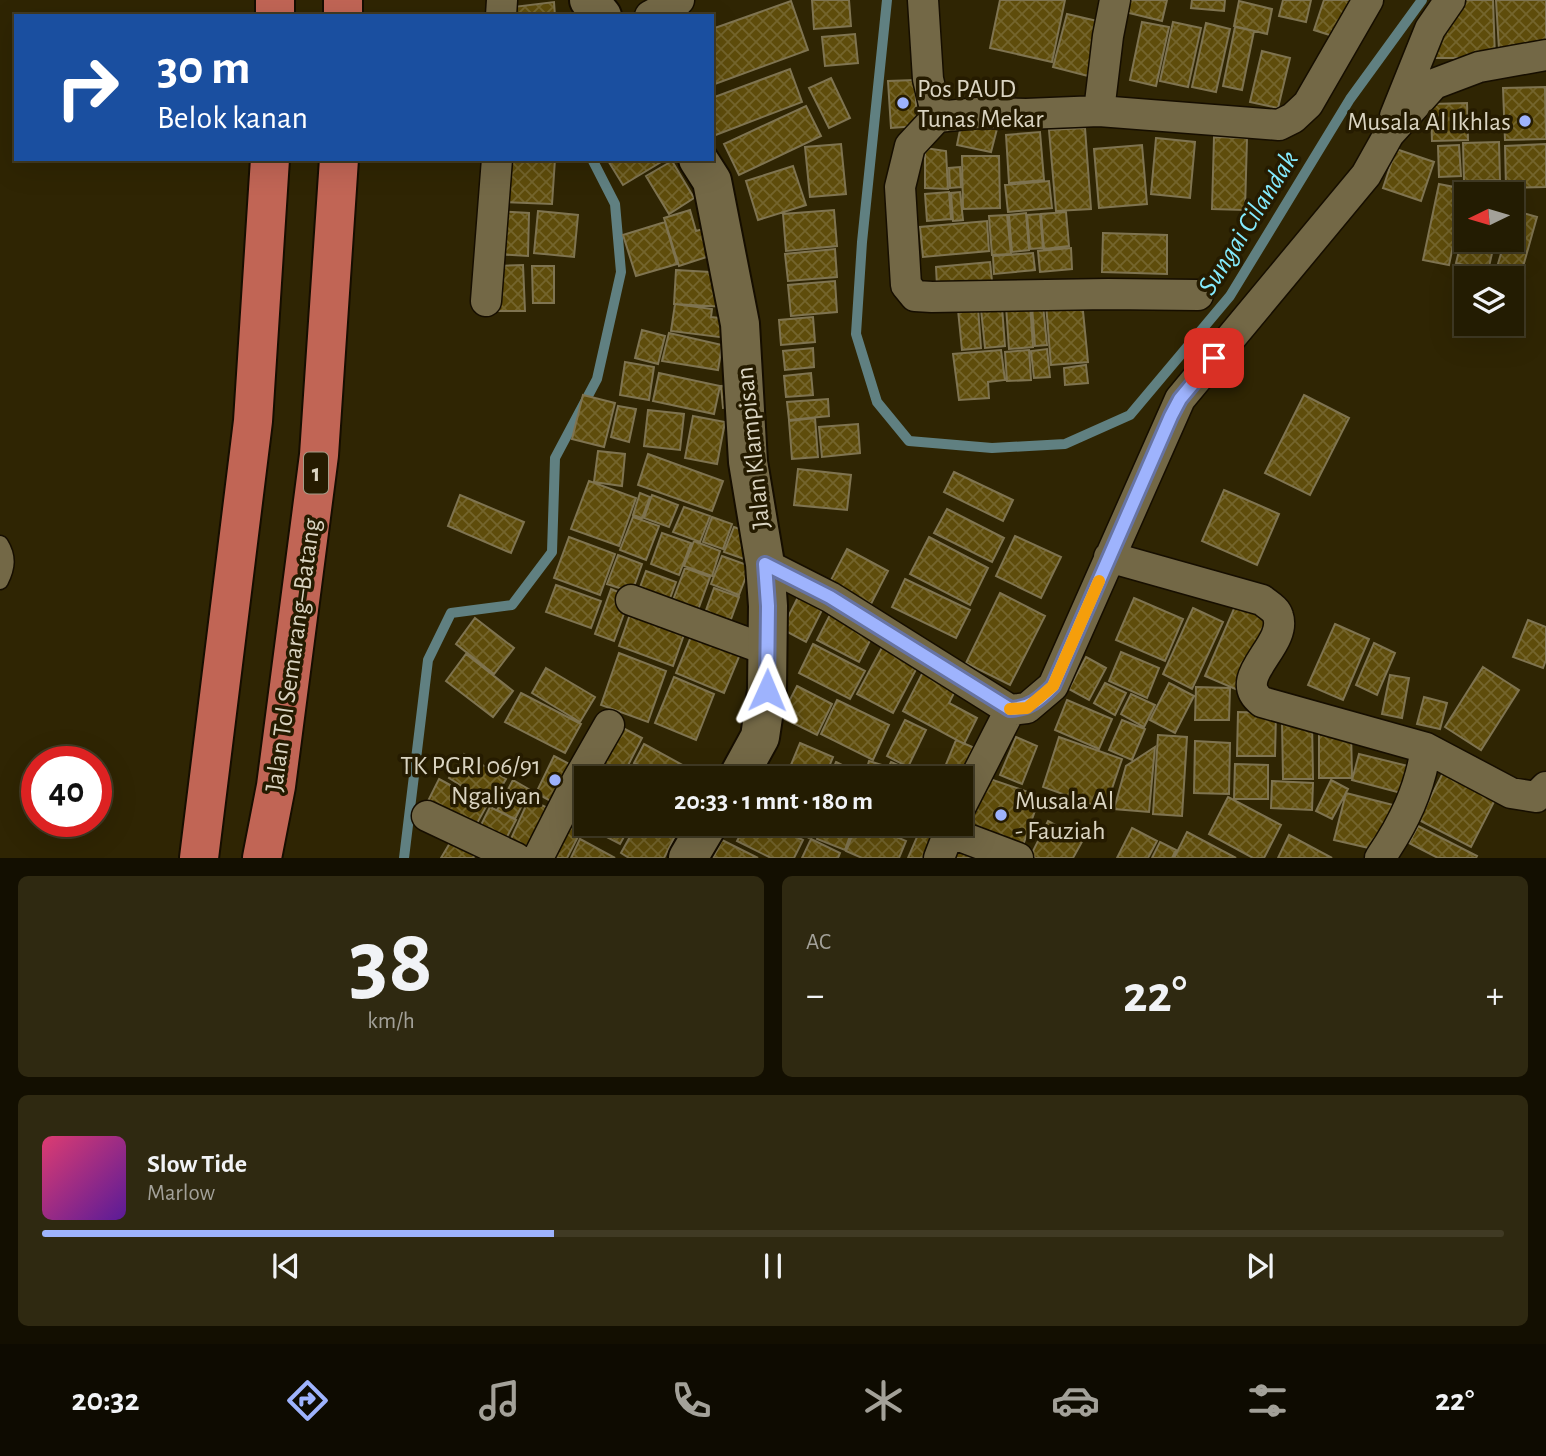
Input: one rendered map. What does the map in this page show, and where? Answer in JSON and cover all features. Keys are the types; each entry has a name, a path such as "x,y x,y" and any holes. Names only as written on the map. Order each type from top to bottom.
{"highway":[{"path":"198,858 253,421 270,161"},
{"name":"Jalan Tol Semarang–Batang","path":"262,858 276,786 319,455 339,161"}],"street":[{"path":"589,0 600,14"},
{"path":"653,14 680,0"},
{"path":"923,0 928,79 937,117"},
{"path":"1099,111 1115,0"},
{"path":"1198,295 915,296 906,285 900,187 910,146 937,117 978,113 1099,111 1279,125 1293,118 1308,104 1368,0"},
{"path":"765,564 830,597 1010,709 1027,708 1053,686 1180,399 1366,175 1389,134 1430,29 1450,0"},
{"path":"1389,134 1434,85 1479,67 1546,55"},
{"path":"486,301 497,161"},
{"name":"Jalan Klampisan","path":"699,161 712,181 740,324 748,462 765,564 768,606 767,690 761,737 744,766"},
{"path":"1109,558 1262,600 1275,610 1279,618 1277,634 1251,682 1254,696 1262,702 1426,748 1511,793 1536,797 1546,787"},
{"path":"631,600 767,650"},
{"path":"973,784 1010,709"},
{"path":"538,858 609,725"},
{"path":"1380,858 1409,809 1422,774 1426,748"},
{"path":"427,816 516,858"},
{"path":"688,858 701,836"},
{"path":"965,836 1018,858"}],"lane":[{"path":"0,544 7,555 5,572 0,581"}],"building":[{"path":"812,0 849,0 851,26 814,29"},
{"path":"1000,0 1065,0 1052,62 990,48"},
{"path":"1128,0 1167,0 1162,21 1125,12"},
{"path":"1192,0 1225,0 1224,11 1191,8"},
{"path":"1283,0 1311,0 1306,22 1279,16"},
{"path":"1324,0 1351,0 1339,38 1314,30"},
{"path":"1455,0 1493,0 1495,58 1425,58"},
{"path":"1496,0 1546,0 1546,46 1499,49"},
{"path":"791,1 808,50 714,84 714,28"},
{"path":"1239,1 1272,9 1267,34 1234,26"},
{"path":"554,2 555,14 514,14 513,7"},
{"path":"1067,14 1106,23 1092,77 1053,67"},
{"path":"1142,22 1169,27 1156,86 1130,80"},
{"path":"1173,22 1201,28 1188,87 1160,81"},
{"path":"1206,23 1230,29 1216,92 1192,87"},
{"path":"1235,27 1254,31 1242,90 1223,86"},
{"path":"855,34 858,63 825,66 822,37"},
{"path":"1262,51 1290,58 1278,108 1250,102"},
{"path":"790,69 802,102 714,136 714,97"},
{"path":"831,78 850,118 829,128 809,88"},
{"name":"Pos PAUD Tunas Mekar","path":"915,80 917,126 891,128 888,81"},
{"name":"Musala Al Ikhlas","path":"1545,87 1546,139 1505,140 1503,88"},
{"path":"1467,103 1468,140 1432,141 1431,104"},
{"path":"806,106 821,136 739,175 724,144"},
{"path":"961,125 998,125 991,152 957,145"},
{"path":"1085,128 1091,209 1056,211 1049,130"},
{"path":"1040,132 1044,180 1009,183 1006,135"},
{"path":"1214,137 1247,138 1245,210 1212,209"},
{"path":"1156,138 1195,142 1190,198 1151,194"},
{"path":"1499,142 1500,180 1464,181 1463,143"},
{"path":"841,144 846,194 810,197 805,147"},
{"path":"1546,144 1546,187 1524,188 1524,182 1506,182 1505,146"},
{"path":"1142,145 1147,204 1099,208 1094,149"},
{"path":"1459,145 1461,176 1439,177 1438,146"},
{"path":"925,148 946,151 948,189 925,188"},
{"path":"1396,149 1434,162 1421,201 1383,188"},
{"path":"962,156 999,156 1000,208 963,209"},
{"path":"505,161 555,161 552,204 503,202"},
{"path":"608,161 663,161 623,185"},
{"path":"672,161 694,198 669,214 646,176"},
{"path":"793,166 806,205 758,220 746,181"},
{"path":"960,167 961,187 950,188 949,168"},
{"path":"1049,181 1052,208 1008,212 1005,185"},
{"path":"1439,184 1454,187 1454,241 1449,265 1423,260"},
{"path":"949,192 951,219 927,221 925,194"},
{"path":"960,192 963,220 953,221 951,193"},
{"path":"690,210 696,231 714,226 722,252 679,266 664,218"},
{"path":"834,210 837,246 786,251 783,214"},
{"path":"498,211 529,213 528,256 496,254"},
{"path":"538,211 578,215 574,257 534,253"},
{"path":"1066,212 1069,246 1044,249 1041,214"},
{"path":"1026,213 1029,250 1012,252 1009,215"},
{"path":"1524,213 1537,217 1523,266 1497,266 1501,252 1524,252"},
{"path":"1040,214 1043,248 1030,249 1027,215"},
{"path":"1007,215 1011,254 992,255 989,216"},
{"path":"987,221 989,251 923,257 920,227"},
{"path":"665,222 677,264 636,276 623,235"},
{"path":"1103,233 1167,235 1167,274 1102,272"},
{"path":"1071,248 1072,269 1040,272 1038,251"},
{"path":"835,249 837,277 788,281 785,254"},
{"path":"1459,252 1492,252 1489,266 1456,263"},
{"path":"1033,253 1035,270 994,274 993,256"},
{"path":"990,262 992,281 937,286 936,267"},
{"path":"523,265 525,311 499,311 498,266"},
{"path":"532,266 554,266 554,303 533,303"},
{"path":"676,270 727,273 726,307 674,304"},
{"path":"835,281 837,312 791,316 788,285"},
{"path":"1082,301 1088,362 1051,365 1046,304"},
{"path":"675,304 712,309 711,317 737,320 735,339 671,331"},
{"path":"1030,304 1033,347 1009,349 1006,306"},
{"path":"1043,305 1047,345 1035,346 1032,306"},
{"path":"1002,307 1005,346 985,348 981,309"},
{"path":"978,308 981,348 962,350 958,310"},
{"path":"813,317 815,342 781,345 779,320"},
{"path":"642,330 665,336 658,364 635,358"},
{"path":"669,333 722,345 718,370 662,361"},
{"path":"813,348 814,367 785,370 783,351"},
{"path":"1047,349 1050,377 1034,378 1031,351"},
{"path":"1001,350 1005,380 988,382 989,398 959,400 953,354"},
{"path":"1029,350 1031,380 1007,381 1005,352"},
{"path":"625,362 654,367 649,400 620,395"},
{"path":"1086,365 1088,383 1065,385 1064,368"},
{"path":"659,373 720,386 714,414 653,401"},
{"path":"811,373 813,395 786,397 784,376"},
{"path":"741,385 742,406 723,408 721,386"},
{"path":"583,395 615,403 604,447 572,439"},
{"path":"1304,395 1349,418 1310,495 1265,473"},
{"path":"828,399 829,416 789,420 787,402"},
{"path":"618,406 636,409 629,442 611,437"},
{"path":"648,410 684,414 680,450 644,446"},
{"path":"693,416 725,422 717,464 685,458"},
{"path":"815,418 818,457 792,459 789,421"},
{"path":"858,424 860,453 822,457 819,427"},
{"path":"598,451 625,454 622,486 594,482"},
{"path":"648,454 723,481 712,511 638,485"},
{"path":"798,469 851,475 847,510 794,505"},
{"path":"954,472 1013,500 1003,521 944,492"},
{"path":"589,481 636,498 619,546 571,529"},
{"path":"1224,490 1279,514 1257,565 1202,541"},
{"path":"640,493 650,497 642,518 633,515"},
{"path":"460,495 524,522 511,553 448,526"},
{"path":"652,495 678,505 669,527 644,518"},
{"path":"684,507 710,516 700,542 673,532"},
{"path":"947,509 1004,538 992,562 934,533"},
{"path":"633,517 659,526 646,560 620,550"},
{"path":"712,517 732,524 723,549 703,542"},
{"path":"734,527 756,535 747,560 724,552"},
{"path":"662,533 691,543 679,575 651,564"},
{"path":"1015,536 1061,557 1041,598 996,576"},
{"path":"569,537 615,554 600,595 554,578"},
{"path":"929,537 988,568 970,605 910,574"},
{"path":"694,541 720,551 712,576 684,566"},
{"path":"847,549 888,571 871,604 830,582"},
{"path":"618,555 642,564 632,592 607,584"},
{"path":"722,556 750,566 739,595 711,584"},
{"path":"685,568 710,577 694,621 669,611"},
{"path":"646,571 676,582 666,609 636,598"},
{"path":"905,579 970,610 956,638 892,607"},
{"path":"556,585 601,601 591,628 546,612"},
{"path":"714,588 739,597 726,633 701,624"},
{"path":"611,589 630,597 614,641 595,634"},
{"path":"801,591 825,604 806,642 782,629"},
{"path":"1000,593 1045,616 1010,685 966,663"},
{"path":"1134,598 1183,619 1165,661 1116,640"},
{"path":"634,603 688,623 673,666 619,646"},
{"path":"1236,604 1271,620 1240,691 1205,676"},
{"path":"834,607 876,629 859,662 817,640"},
{"path":"1193,608 1223,622 1192,689 1163,674"},
{"path":"475,618 514,648 494,674 456,644"},
{"path":"1528,620 1546,627 1546,660 1543,668 1513,657"},
{"path":"1335,624 1369,639 1343,700 1308,685"},
{"path":"695,627 743,647 724,693 676,673"},
{"path":"885,642 920,662 893,713 857,694"},
{"path":"1374,643 1395,653 1377,695 1356,685"},
{"path":"813,644 865,671 850,699 799,673"},
{"path":"1121,652 1159,668 1147,698 1109,681"},
{"path":"619,653 666,671 648,722 601,705"},
{"path":"466,654 513,691 493,717 446,681"},
{"path":"1086,657 1106,668 1089,700 1069,689"},
{"path":"1483,667 1519,690 1481,750 1445,727"},
{"path":"546,668 595,697 580,722 532,693"},
{"path":"923,672 956,689 949,703 977,718 964,744 903,711"},
{"path":"1390,675 1409,678 1402,718 1382,714"},
{"path":"674,677 714,694 696,740 655,723"},
{"path":"1105,683 1126,693 1115,715 1094,703"},
{"path":"1169,683 1194,696 1175,733 1150,720"},
{"path":"797,686 832,704 817,735 781,717"},
{"path":"1196,687 1230,688 1229,720 1195,720"},
{"path":"521,693 581,724 565,753 505,722"},
{"path":"1131,694 1155,705 1144,727 1121,714"},
{"path":"1424,697 1447,703 1440,729 1417,724"},
{"path":"837,700 889,725 873,760 821,734"},
{"path":"1067,700 1112,719 1099,749 1055,730"},
{"path":"1238,712 1276,713 1275,756 1237,756"},
{"path":"905,720 926,730 908,766 887,756"},
{"path":"1122,720 1145,729 1132,760 1109,750"},
{"path":"1312,720 1313,779 1283,779 1282,721"},
{"path":"619,726 642,738 628,766 598,766"},
{"path":"1351,728 1352,778 1319,778 1319,729"},
{"path":"1158,735 1187,737 1182,816 1153,814"},
{"path":"1016,737 1037,746 1022,784 1000,775"},
{"path":"1059,737 1122,759 1105,809 1043,787"},
{"path":"956,740 977,749 968,766 945,766"},
{"path":"1195,741 1230,743 1229,794 1194,793"},
{"path":"800,743 833,757 829,766 790,766"},
{"path":"644,744 684,766 640,766 634,763"},
{"path":"1155,747 1149,812 1114,809 1126,766"},
{"path":"464,754 506,779 491,804 449,778"},
{"path":"1359,754 1412,767 1405,794 1352,780"},
{"name":"TK PGRI 06/91 Ngaliyan","path":"554,756 574,766 556,804 536,793"},
{"path":"869,761 885,766 868,766"},
{"path":"1235,764 1268,765 1268,799 1234,799"},
{"path":"1447,765 1499,792 1471,847 1419,820"},
{"name":"Musala Al - Fauziah","path":"981,776 1040,796 1020,854 969,836 973,836 973,799"},
{"path":"439,779 487,805 470,836 423,811"},
{"path":"513,780 530,790 515,819 497,810"},
{"path":"1331,780 1348,789 1332,819 1316,811"},
{"path":"1272,781 1313,783 1312,810 1271,808"},
{"path":"1346,793 1393,805 1382,851 1334,840"},
{"path":"1228,797 1281,825 1264,858 1253,858 1209,834"},
{"path":"529,799 556,812 537,854 510,841"},
{"path":"490,807 516,820 501,848 476,835"},
{"path":"560,817 574,825 574,836 578,836 567,858 542,858"},
{"path":"1048,821 1083,840 1073,858 1036,858 1031,855"},
{"path":"1418,826 1477,856 1476,858 1438,858 1409,843"},
{"path":"1132,828 1157,841 1148,858 1117,858"},
{"path":"1187,832 1236,858 1174,858"},
{"path":"1289,835 1332,858 1278,858"},
{"path":"605,836 624,836 620,844"},
{"path":"630,836 675,836 664,858 629,858 621,853"},
{"path":"740,836 795,836 803,840 794,858 771,858 737,841"},
{"path":"818,836 850,836 845,850 817,839"},
{"path":"852,836 895,836 906,841 899,858 862,858 846,851"},
{"path":"917,836 940,838 932,858 908,858"},
{"path":"453,838 477,853 473,858 441,858"},
{"path":"580,839 615,858 571,858"},
{"path":"811,839 840,853 838,858 802,858"},
{"path":"961,839 978,846 973,858 953,858"},
{"path":"722,840 758,858 713,858"},
{"path":"1160,842 1176,850 1172,858 1152,858"}],"waterway":[{"name":"Sungai Cilandak","path":"887,0 862,242 856,334 877,402 909,441 992,448 1065,444 1130,415 1230,296 1350,99 1422,0"},
{"path":"404,858 428,660 451,613 512,605 552,552 555,458 597,379 621,272 615,204 593,161"}],"slow traffic":[{"path":"1010,709 1027,708 1053,686 1099,581"}],"place":[{"name":"Pos PAUD Tunas Mekar","path":"903,103"},
{"name":"Musala Al Ikhlas","path":"1525,121"},
{"name":"TK PGRI 06/91 Ngaliyan","path":"555,780"},
{"name":"Musala Al - Fauziah","path":"1001,815"}],"route":[{"path":"767,690 768,606 765,564 830,597 924,658 1010,709 1027,708 1040,699 1053,686 1171,416 1180,399 1214,358"}]}
